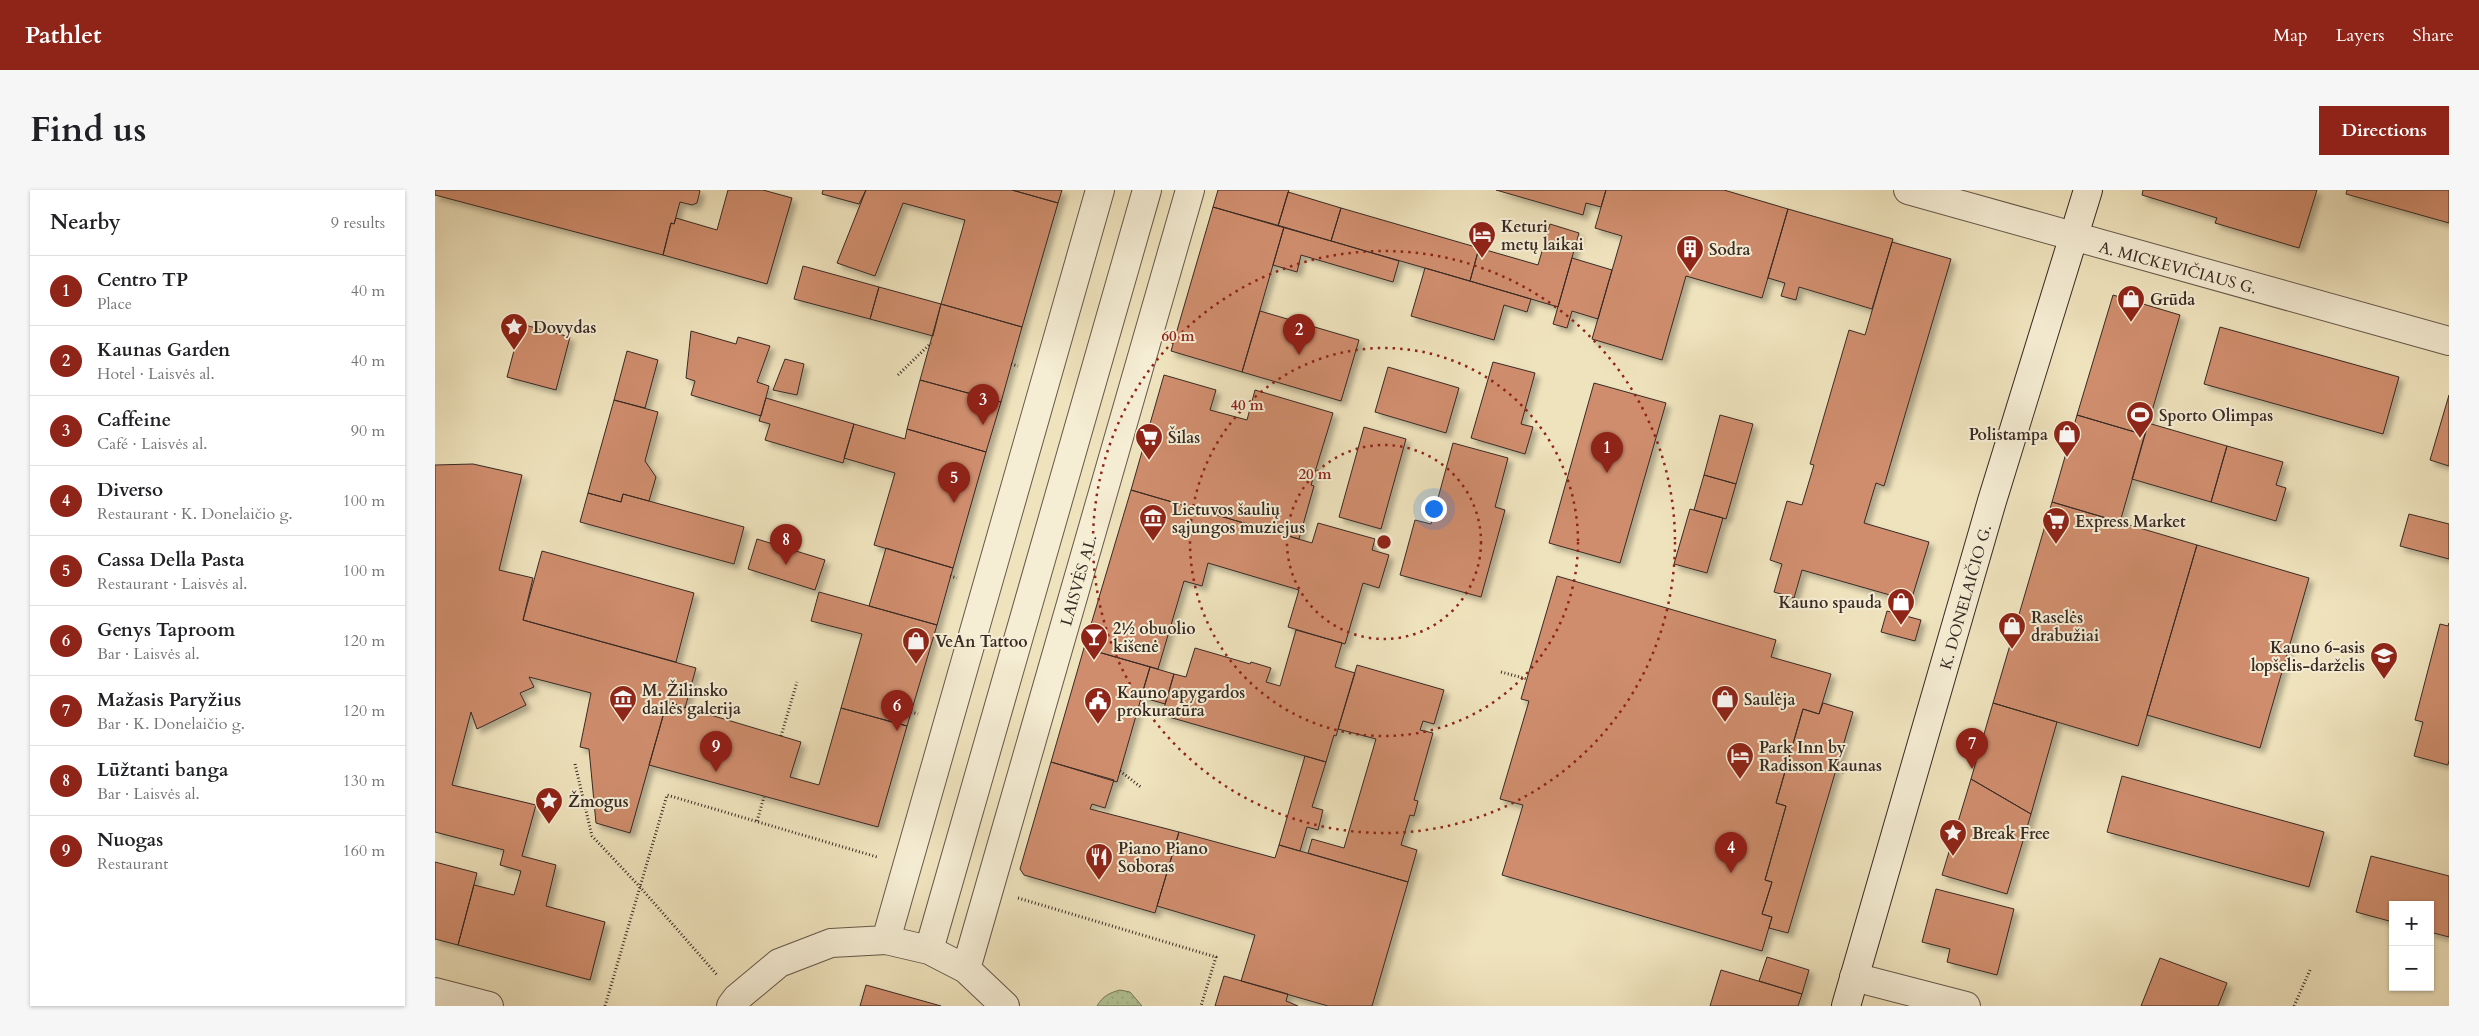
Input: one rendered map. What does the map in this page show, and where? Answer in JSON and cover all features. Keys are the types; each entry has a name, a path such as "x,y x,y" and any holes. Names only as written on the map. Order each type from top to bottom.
{"street":[{"path":"886,940 1101,190"},
{"path":"929,950 1147,190"},
{"name":"LAISVĖS AL.","path":"966,969 1189,190"},
{"name":"A. MICKEVIČIAUS G.","path":"1908,190 2449,342"},
{"name":"K. DONELAIČIO G.","path":"1846,1006 1993,501 2089,190"},
{"path":"734,1002 779,963 831,943 886,940 929,950 966,969 1005,1006"},
{"path":"1854,977 1967,1006"},
{"path":"435,992 489,1006"}],"path":[{"path":"898,375 931,343"},
{"path":"1501,672 1527,679"},
{"path":"781,736 797,682"},
{"path":"575,764 592,836 640,887 734,1002"},
{"path":"1836,770 1844,772"},
{"path":"1120,771 1142,788"},
{"path":"757,821 764,797"},
{"path":"2294,1006 2310,970"}],"green space":[{"path":"1120,990 1130,992 1142,1006 1097,1006 1107,995"}],"building":[{"path":"435,190 700,191 697,203 692,205 680,202 674,224 671,223 663,255 435,195"},
{"path":"728,190 763,190 792,198 767,284 663,255 671,223 674,224 676,218 717,230"},
{"path":"823,190 866,190 859,204 822,194"},
{"path":"866,190 1012,190 1058,203 1022,327 941,304 965,220 903,203 875,276 837,263"},
{"path":"1012,190 1062,190 1058,203"},
{"path":"1218,190 1289,190 1278,226 1213,207"},
{"path":"1496,190 1606,190 1601,207 1586,203 1583,215"},
{"name":"Sodra","path":"1606,190 1724,190 1788,209 1762,298 1686,276 1662,360 1592,339 1622,236 1595,228"},
{"path":"2143,190 2317,190 2299,248 2215,223 2217,218 2142,195"},
{"path":"2347,190 2449,190 2449,223 2346,194"},
{"path":"1288,192 1341,208 1331,241 1278,226"},
{"path":"1213,207 1284,227 1242,372 1171,351"},
{"path":"1341,208 1479,248 1470,281 1331,241"},
{"path":"1788,209 1893,239 1872,309 1799,287 1796,300 1781,296 1785,283 1768,278"},
{"path":"1550,224 1579,233 1558,307 1470,281 1479,248 1538,265"},
{"path":"1284,227 1399,261 1393,282 1301,255 1297,272 1273,265"},
{"path":"1892,242 1951,259 1884,486 1876,483 1864,523 1929,542 1911,601 1802,570 1794,598 1774,592 1782,564 1770,560 1787,501 1802,505 1814,465 1810,464 1849,330 1865,335"},
{"path":"1572,258 1612,270 1598,319 1572,311 1567,328 1553,324"},
{"path":"803,266 879,287 870,319 794,299"},
{"path":"1425,268 1531,299 1527,312 1504,305 1494,340 1411,316"},
{"path":"879,287 941,304 933,336 870,319"},
{"path":"2113,295 2180,315 2145,435 2077,415"},
{"path":"941,304 1022,327 1001,402 920,380"},
{"path":"1260,311 1359,340 1341,401 1242,372"},
{"path":"521,324 570,337 556,390 507,377"},
{"path":"2220,327 2399,377 2383,434 2204,384"},
{"path":"691,331 736,344 738,337 770,346 757,382 769,386 761,416 691,395 695,381 686,378"},
{"path":"627,351 658,360 645,408 614,400"},
{"path":"785,359 804,364 797,395 773,390"},
{"path":"1493,362 1535,373 1521,424 1533,427 1525,454 1471,438"},
{"path":"1388,367 1459,388 1446,433 1375,412"},
{"path":"1164,375 1216,390 1210,410 1247,420 1255,390 1333,413 1311,485 1314,486 1299,539 1131,490"},
{"path":"920,380 1001,402 986,452 907,429"},
{"path":"1594,383 1666,403 1620,563 1549,543"},
{"path":"2449,395 2449,466 2430,460"},
{"path":"766,398 854,424 843,463 765,440 770,424 759,421"},
{"path":"614,400 658,412 645,461 656,477 649,501 623,494 621,502 588,493"},
{"path":"1720,415 1753,424 1736,484 1704,475"},
{"path":"2077,415 2145,435 2120,522 2052,502"},
{"path":"2148,423 2227,446 2211,502 2132,479"},
{"path":"854,424 905,439 907,429 986,452 953,568 874,545 895,473 844,458"},
{"path":"1364,427 1406,439 1381,529 1339,517"},
{"path":"1453,443 1508,458 1495,507 1505,510 1481,597 1400,575 1415,520 1431,524"},
{"path":"2227,446 2283,462 2276,485 2286,488 2276,521 2211,502"},
{"name":"M. Žilinsko dailės galerija","path":"473,464 522,475 499,570 533,578 523,620 696,668 685,708 667,702 630,833 596,823 589,749 580,747 591,693 529,677 534,687 520,693 526,705 477,729 471,712 452,785 536,805 522,856 556,865 546,906 605,922 590,980 458,945 474,885 514,895 521,871 500,865 504,850 435,832 435,465"},
{"path":"1704,475 1736,484 1726,519 1694,510"},
{"path":"1131,490 1312,543 1318,523 1375,539 1372,550 1389,555 1379,588 1363,583 1345,644 1288,627 1299,590 1208,563 1202,586 1184,581 1158,669 1084,648"},
{"path":"588,493 621,502 623,494 744,527 734,564 580,522"},
{"path":"2052,502 2197,545 2138,746 1993,703"},
{"path":"1690,509 1723,518 1707,573 1674,564"},
{"path":"2409,514 2449,524 2449,559 2400,546"},
{"path":"757,539 825,560 815,590 748,569"},
{"path":"2197,545 2309,578 2260,748 2147,715"},
{"path":"886,548 953,568 937,625 869,606"},
{"path":"542,551 694,593 676,662 523,620"},
{"path":"1557,576 1776,640 1771,657 1831,674 1819,714 1803,709 1776,803 1786,806 1765,880 1772,882 1762,914 1772,917 1762,951 1502,875 1523,805 1500,799 1529,701 1521,699"},
{"path":"819,592 937,625 907,726 841,708 862,634 811,621"},
{"name":"Kauno spauda","path":"1887,611 1921,620 1915,641 1881,632"},
{"path":"2449,623 2448,765 2414,756 2423,722 2415,720 2440,624 2448,626"},
{"path":"1296,630 1342,643 1335,667 1355,673 1326,762 1162,715 1174,674 1186,677 1195,648 1271,668 1266,682 1280,686"},
{"name":"Kauno apygardos prokuratūra","path":"1084,648 1150,667 1117,782 1051,762"},
{"path":"1357,665 1444,690 1434,724 1423,721 1420,730 1433,733 1414,800 1418,801 1414,816 1410,815 1401,845 1417,850 1408,882 1308,853 1312,839 1344,848 1376,739 1338,729"},
{"path":"1150,667 1174,674 1165,704 1141,697"},
{"path":"667,702 801,742 790,777 819,785 841,708 907,726 878,827 649,765"},
{"path":"1823,703 1853,712 1788,933 1769,928 1772,917 1762,914 1772,882 1765,880 1786,806 1776,803 1803,709 1819,714"},
{"path":"1993,703 2057,722 2031,814 1971,779"},
{"path":"1305,756 1326,762 1312,807 1323,810 1318,830 1307,827 1300,851 1279,845"},
{"path":"1051,762 1114,780 1105,808 1092,804 1090,809 1179,832 1155,913 1024,875 1020,869"},
{"path":"2122,776 2324,832 2309,887 2107,832"},
{"path":"1971,779 2031,814 2007,894 1942,875"},
{"path":"1179,832 1275,858 1279,845 1408,882 1372,1006 1328,1006 1241,981 1255,935 1157,906"},
{"path":"2371,856 2449,876 2449,937 2434,933 2434,901 2389,901 2389,921 2356,912"},
{"path":"435,862 477,873 458,945 435,939"},
{"path":"1936,889 2014,909 1997,975 1947,962 1950,949 1922,942"},
{"path":"1767,957 1809,970 1802,994 1759,981"},
{"path":"2160,958 2227,983 2218,1006 2141,1006"},
{"path":"1721,970 1802,994 1798,1006 1710,1006"},
{"path":"1224,976 1288,994 1286,1001 1298,1006 1215,1006"},
{"path":"866,985 941,1006 860,1006"}],"place":[{"name":"Keturi metų laikai","path":"1482,259"},
{"name":"Sodra","path":"1690,273"},
{"name":"Grūda","path":"2131,323"},
{"name":"Dovydas","path":"514,351"},
{"name":"Kaunas Garden","path":"1299,355"},
{"name":"Caffeine","path":"983,425"},
{"name":"Sporto Olimpas","path":"2140,439"},
{"name":"Polistampa","path":"2067,458"},
{"name":"Šilas","path":"1149,461"},
{"name":"Centro TP","path":"1607,473"},
{"name":"Cassa Della Pasta","path":"954,503"},
{"name":"Lietuvos šaulių sąjungos muziejus","path":"1153,542"},
{"name":"Express Market","path":"2056,545"},
{"name":"Lūžtanti banga","path":"786,565"},
{"name":"Kauno spauda","path":"1901,626"},
{"name":"Raselės drabužiai","path":"2012,650"},
{"name":"2½ obuolio kišenė","path":"1094,661"},
{"name":"VeAn Tattoo","path":"916,665"},
{"name":"Kauno 6-asis lopšelis-darželis","path":"2384,680"},
{"name":"M. Žilinsko dailės galerija","path":"623,723"},
{"name":"Saulėja","path":"1725,723"},
{"name":"Kauno apygardos prokuratūra","path":"1098,725"},
{"name":"Genys Taproom","path":"897,731"},
{"name":"Mažasis Paryžius","path":"1972,769"},
{"name":"Nuogas","path":"716,772"},
{"name":"Park Inn by Radisson Kaunas","path":"1740,780"},
{"name":"Žmogus","path":"549,825"},
{"name":"Break Free","path":"1953,857"},
{"name":"Diverso","path":"1731,873"},
{"name":"Piano Piano Soboras","path":"1099,881"}]}
